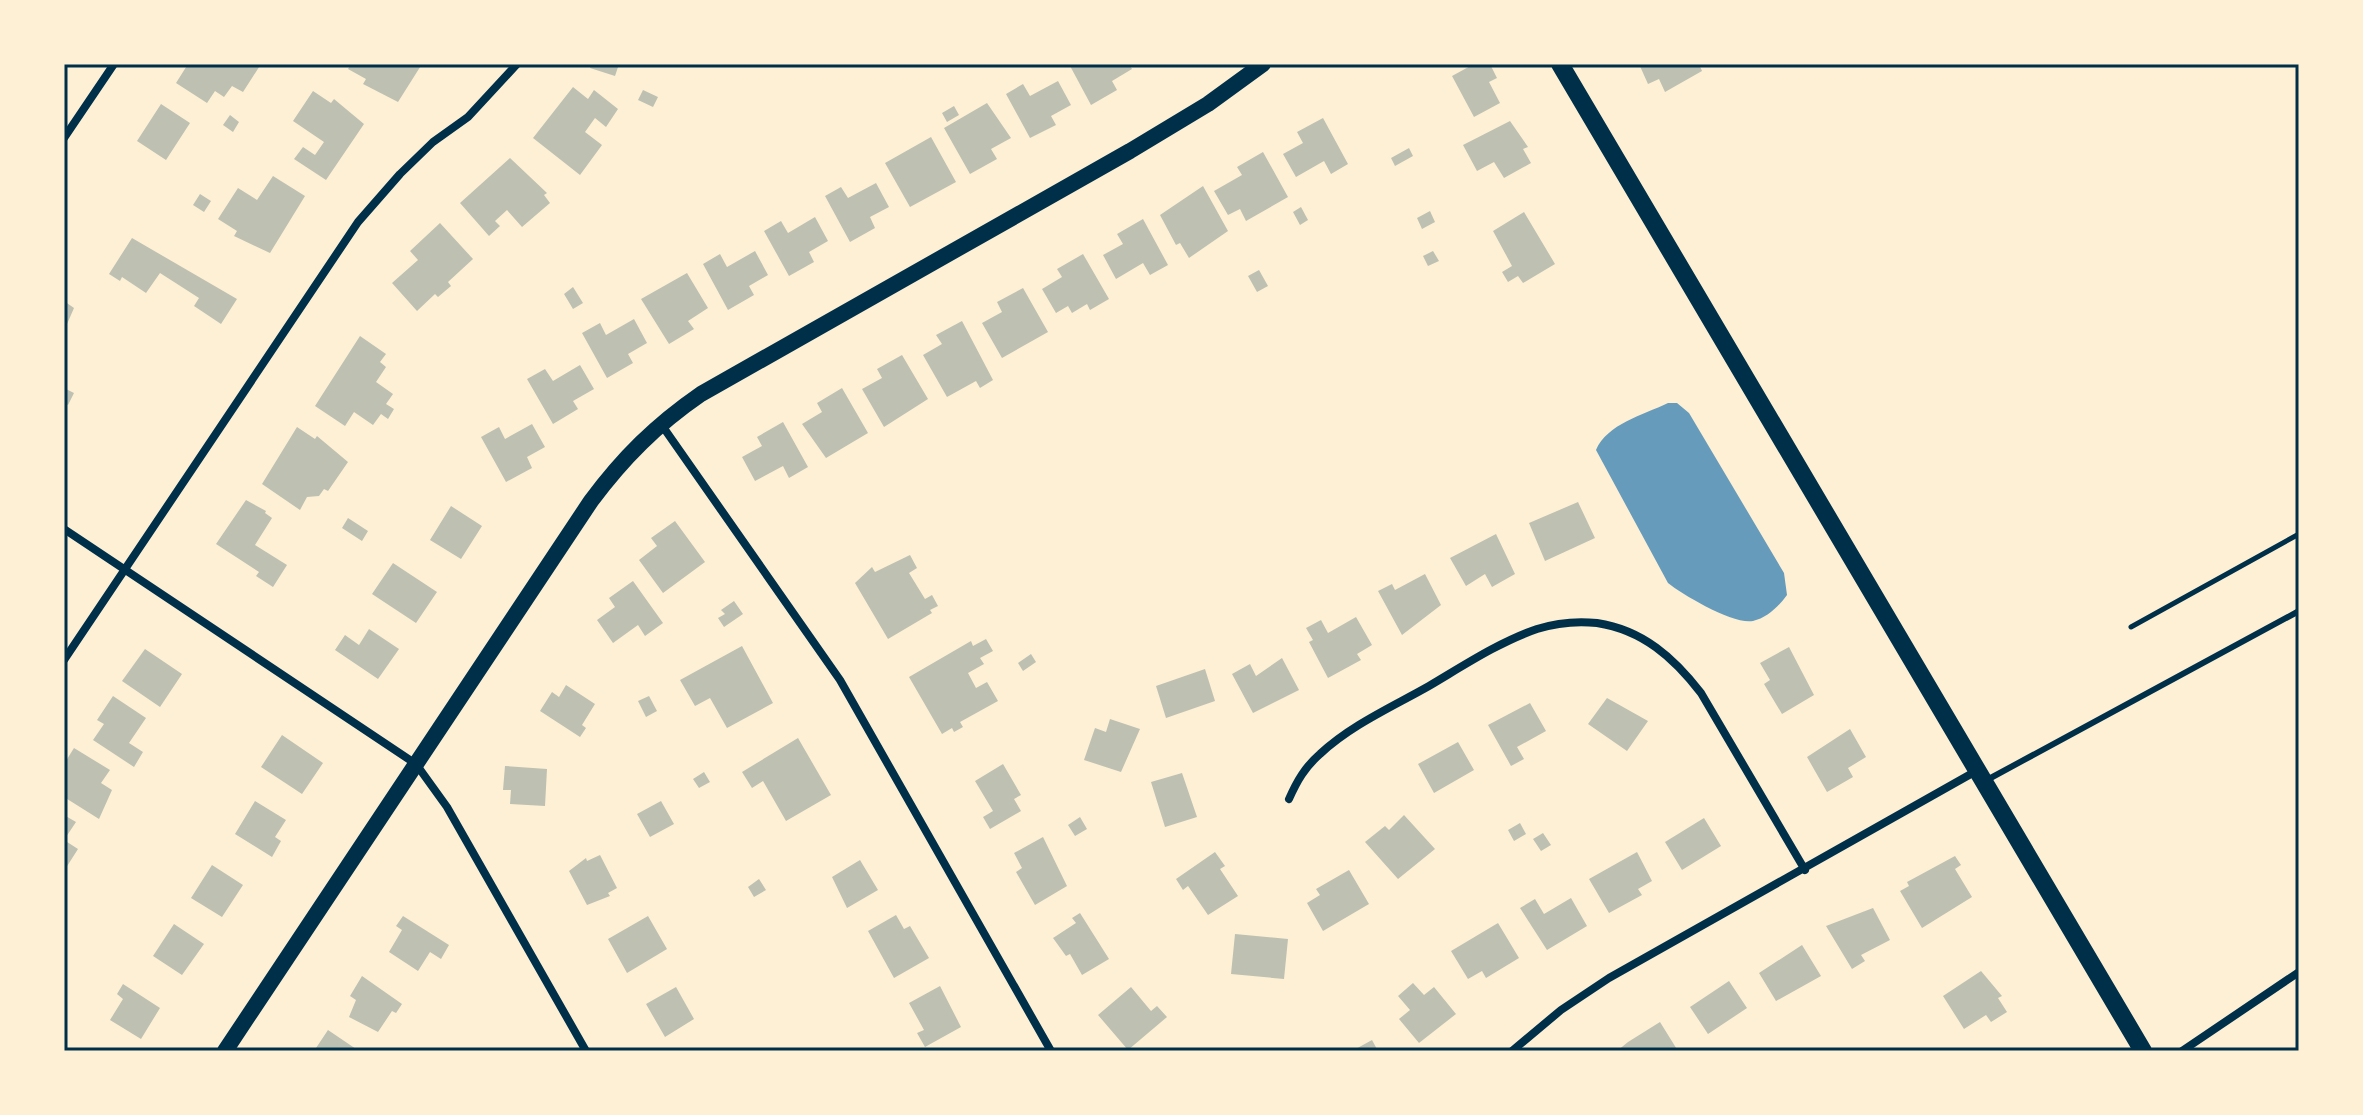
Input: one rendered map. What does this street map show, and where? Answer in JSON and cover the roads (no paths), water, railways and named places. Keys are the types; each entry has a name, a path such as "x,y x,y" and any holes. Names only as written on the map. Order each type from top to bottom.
{"main road":[{"path":"225,1051 591,501 621,460 660,422 701,394 1130,151 1208,104 1263,64"},
{"path":"1560,64 2143,1051"}],"street":[{"path":"64,138 114,64"},
{"path":"64,660 358,222 400,174 433,142 468,117 517,64"},
{"path":"660,422 840,680 1051,1051"},
{"path":"64,529 416,764 447,807 586,1051"},
{"path":"1289,799 1300,774 1349,731 1502,644 1537,629 1567,623 1598,624 1633,634 1660,649 1681,667 1701,693 1805,870"},
{"path":"1512,1051 1561,1010 1609,978 1982,775"},
{"path":"2182,1051 2299,972"}],"lane":[{"path":"1982,775 2299,611"}],"water":[{"path":"1668,403 1677,403 1689,413 1784,573 1787,595 1763,617 1745,621 1722,614 1668,583 1596,450 1608,433 1617,427"}]}
